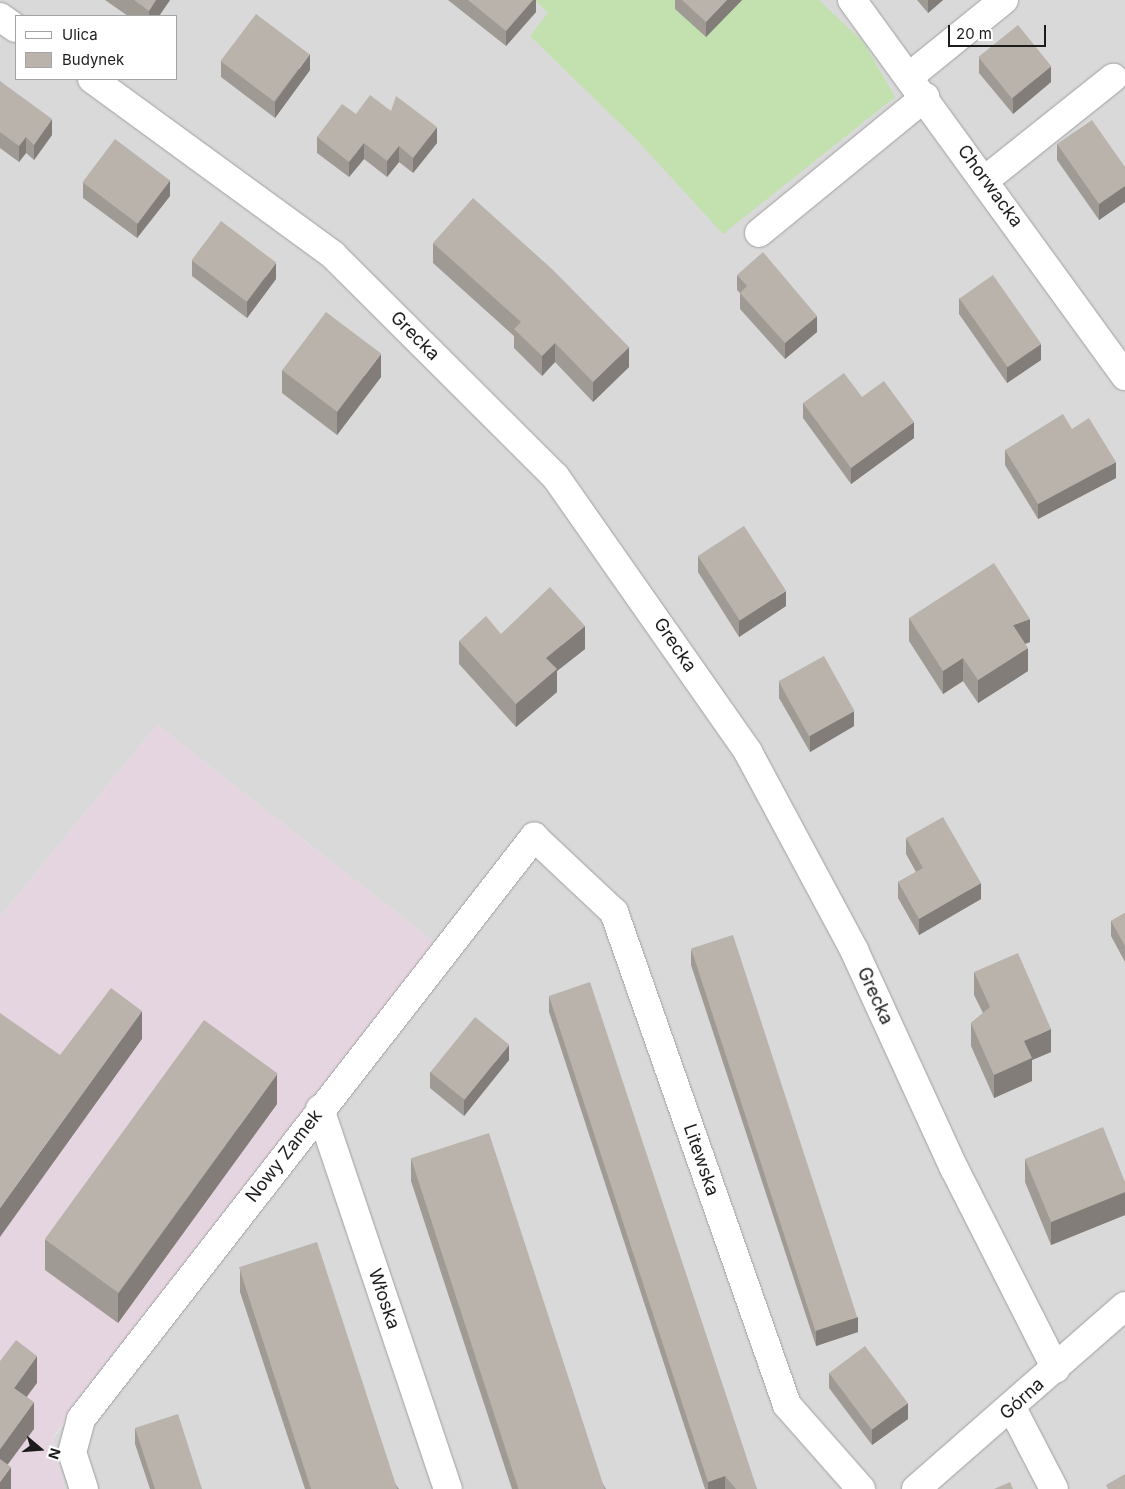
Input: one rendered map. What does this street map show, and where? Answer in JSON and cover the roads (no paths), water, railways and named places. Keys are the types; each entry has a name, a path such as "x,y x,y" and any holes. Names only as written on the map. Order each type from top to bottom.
{"street":[{"name":"Chorwacka","path":"852,0 917,86 1125,376"},
{"path":"759,233 917,86 1004,0"},
{"path":"0,17 15,27"},
{"path":"985,180 1113,78"},
{"name":"Grecka","path":"93,80 333,254 554,476 748,752 854,950 954,1168 1056,1369"},
{"name":"Nowy Zamek","path":"84,1489 72,1454 81,1420 534,837"},
{"name":"Litewska","path":"534,837 614,912 787,1405 861,1489"},
{"name":"Włoska","path":"320,1110 448,1489"},
{"name":"Górna","path":"916,1489 1012,1408 1125,1306"},
{"path":"1012,1408 1054,1489"}]}
